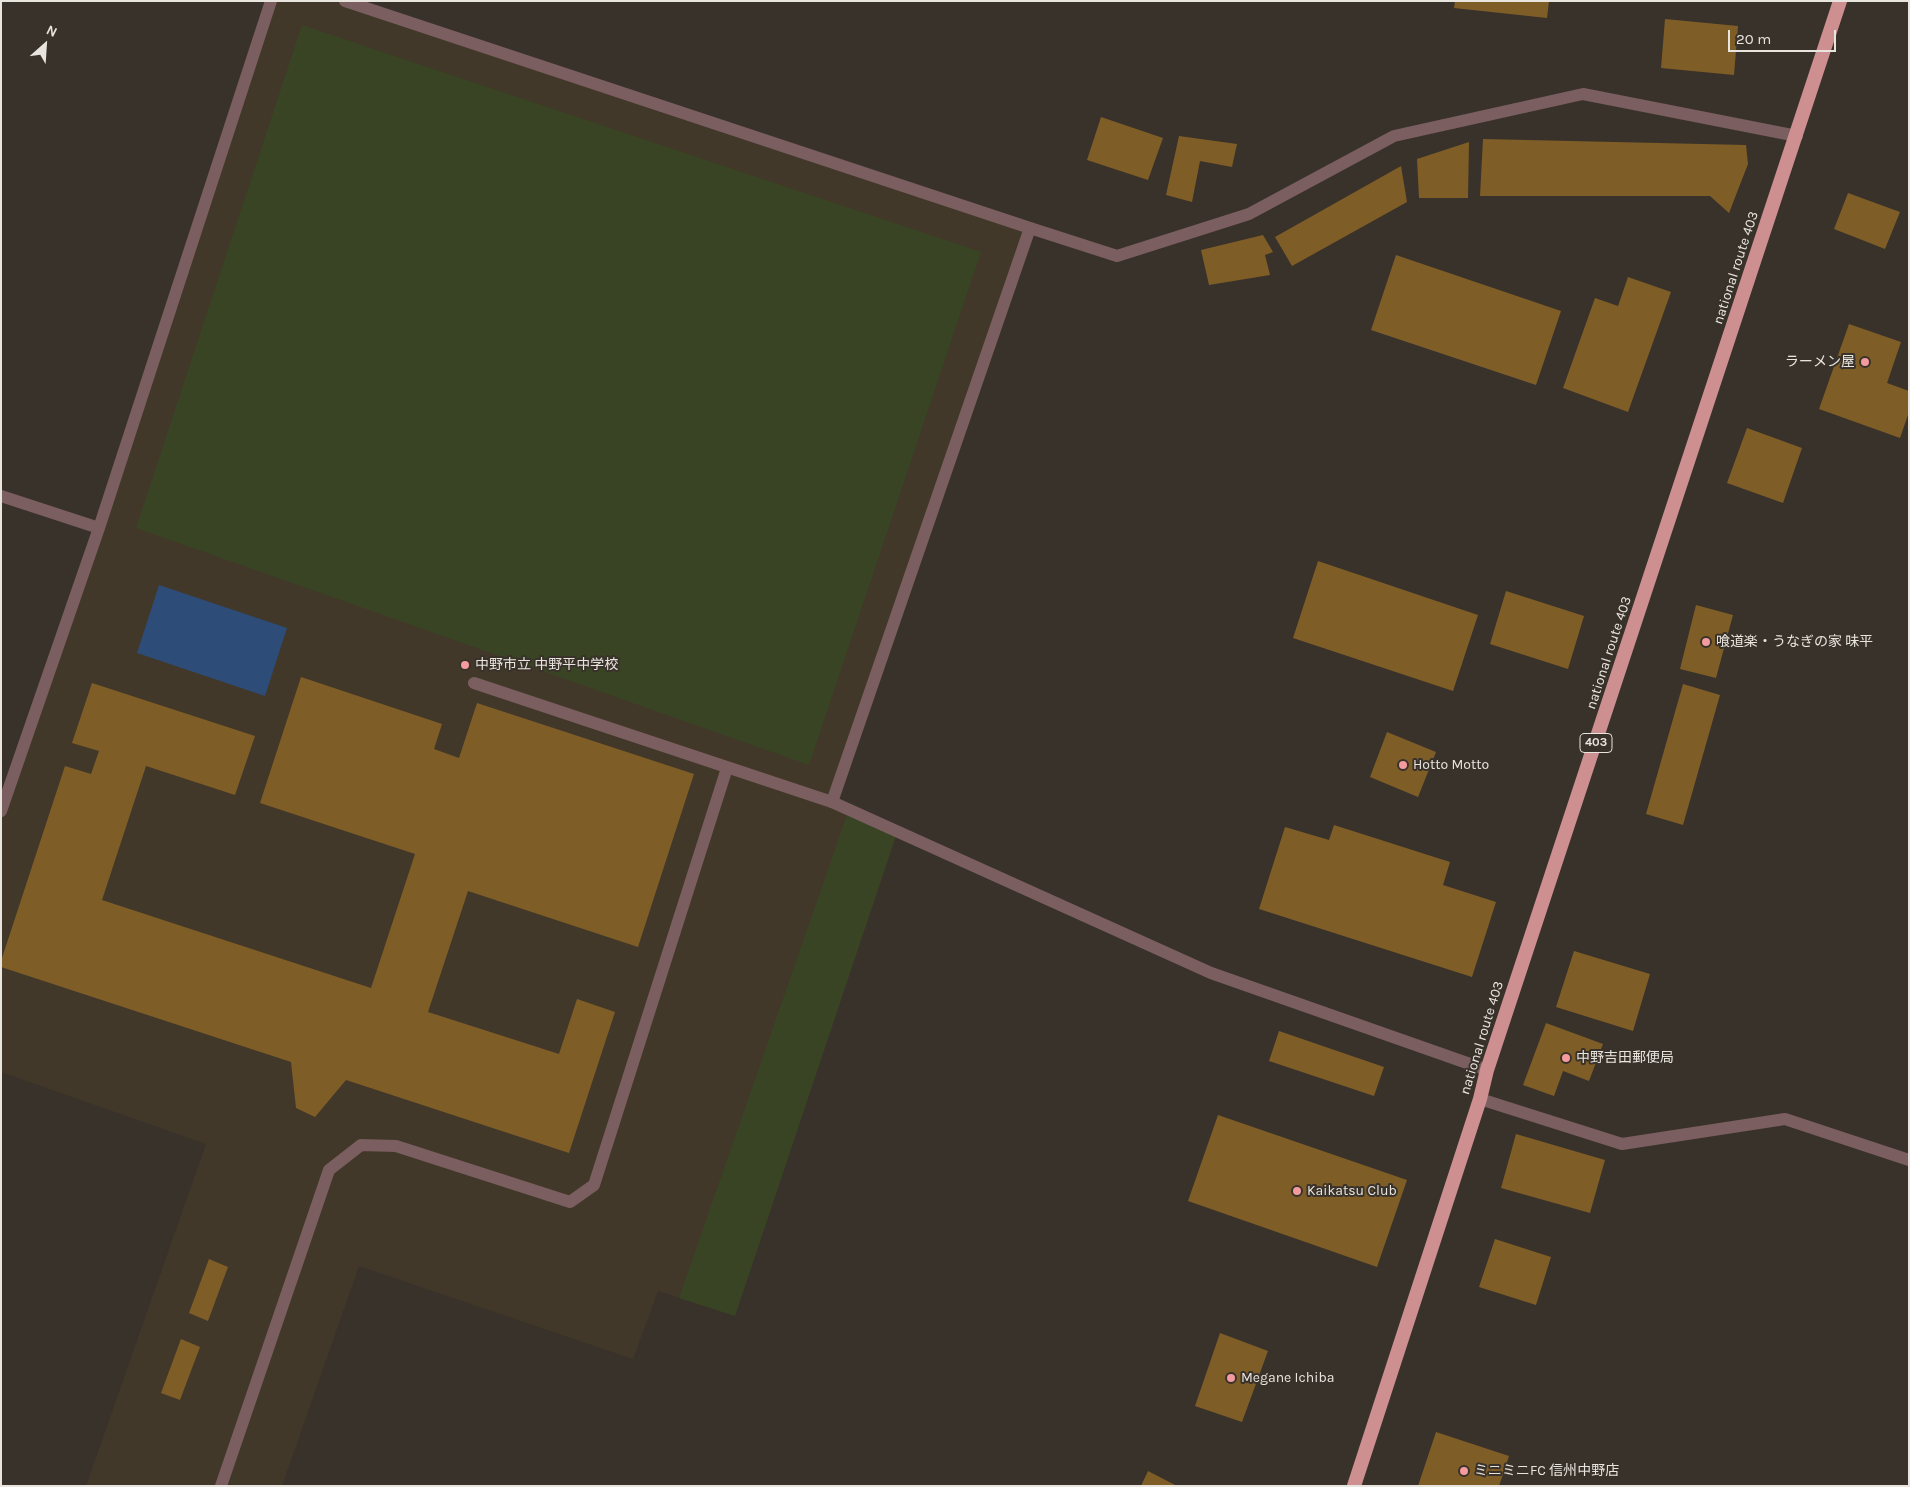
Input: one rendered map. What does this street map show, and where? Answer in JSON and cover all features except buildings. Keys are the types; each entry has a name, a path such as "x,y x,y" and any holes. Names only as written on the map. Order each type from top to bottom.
{"highway":[{"name":"national route 403","path":"1354,1486 1480,1099 1487,1070 1840,1"}],"street":[{"path":"1,811 98,528 271,1"},
{"path":"345,1 1117,256 1249,214 1394,136 1583,94 1797,136"},
{"path":"832,802 1030,228"},
{"path":"1,496 98,528"},
{"path":"474,683 832,802 1212,973 1487,1070"},
{"path":"221,1486 329,1170 362,1145 396,1146 570,1202 594,1185 727,768"},
{"path":"1480,1099 1622,1144 1785,1120 1909,1160"}],"shaded area":[{"name":"中野市立 中野平中学校","path":"271,1 345,1 1030,228 832,802 849,809 735,1316 658,1291 633,1359 359,1266 282,1486 86,1486 206,1144 1,1072 1,811"}],"green space":[{"path":"302,25 981,252 809,765 136,528"},
{"path":"849,809 898,830 735,1316 679,1298"}],"water":[{"path":"159,585 287,628 265,696 137,653"}],"place":[{"name":"ラーメン屋","path":"1865,362"},
{"name":"喰道楽・うなぎの家 味平","path":"1706,642"},
{"name":"中野市立 中野平中学校","path":"465,665"},
{"name":"Hotto Motto","path":"1403,765"},
{"name":"中野吉田郵便局","path":"1566,1058"},
{"name":"Kaikatsu Club","path":"1297,1191"},
{"name":"Megane Ichiba","path":"1231,1378"},
{"name":"ミニミニFC 信州中野店","path":"1464,1471"}]}
